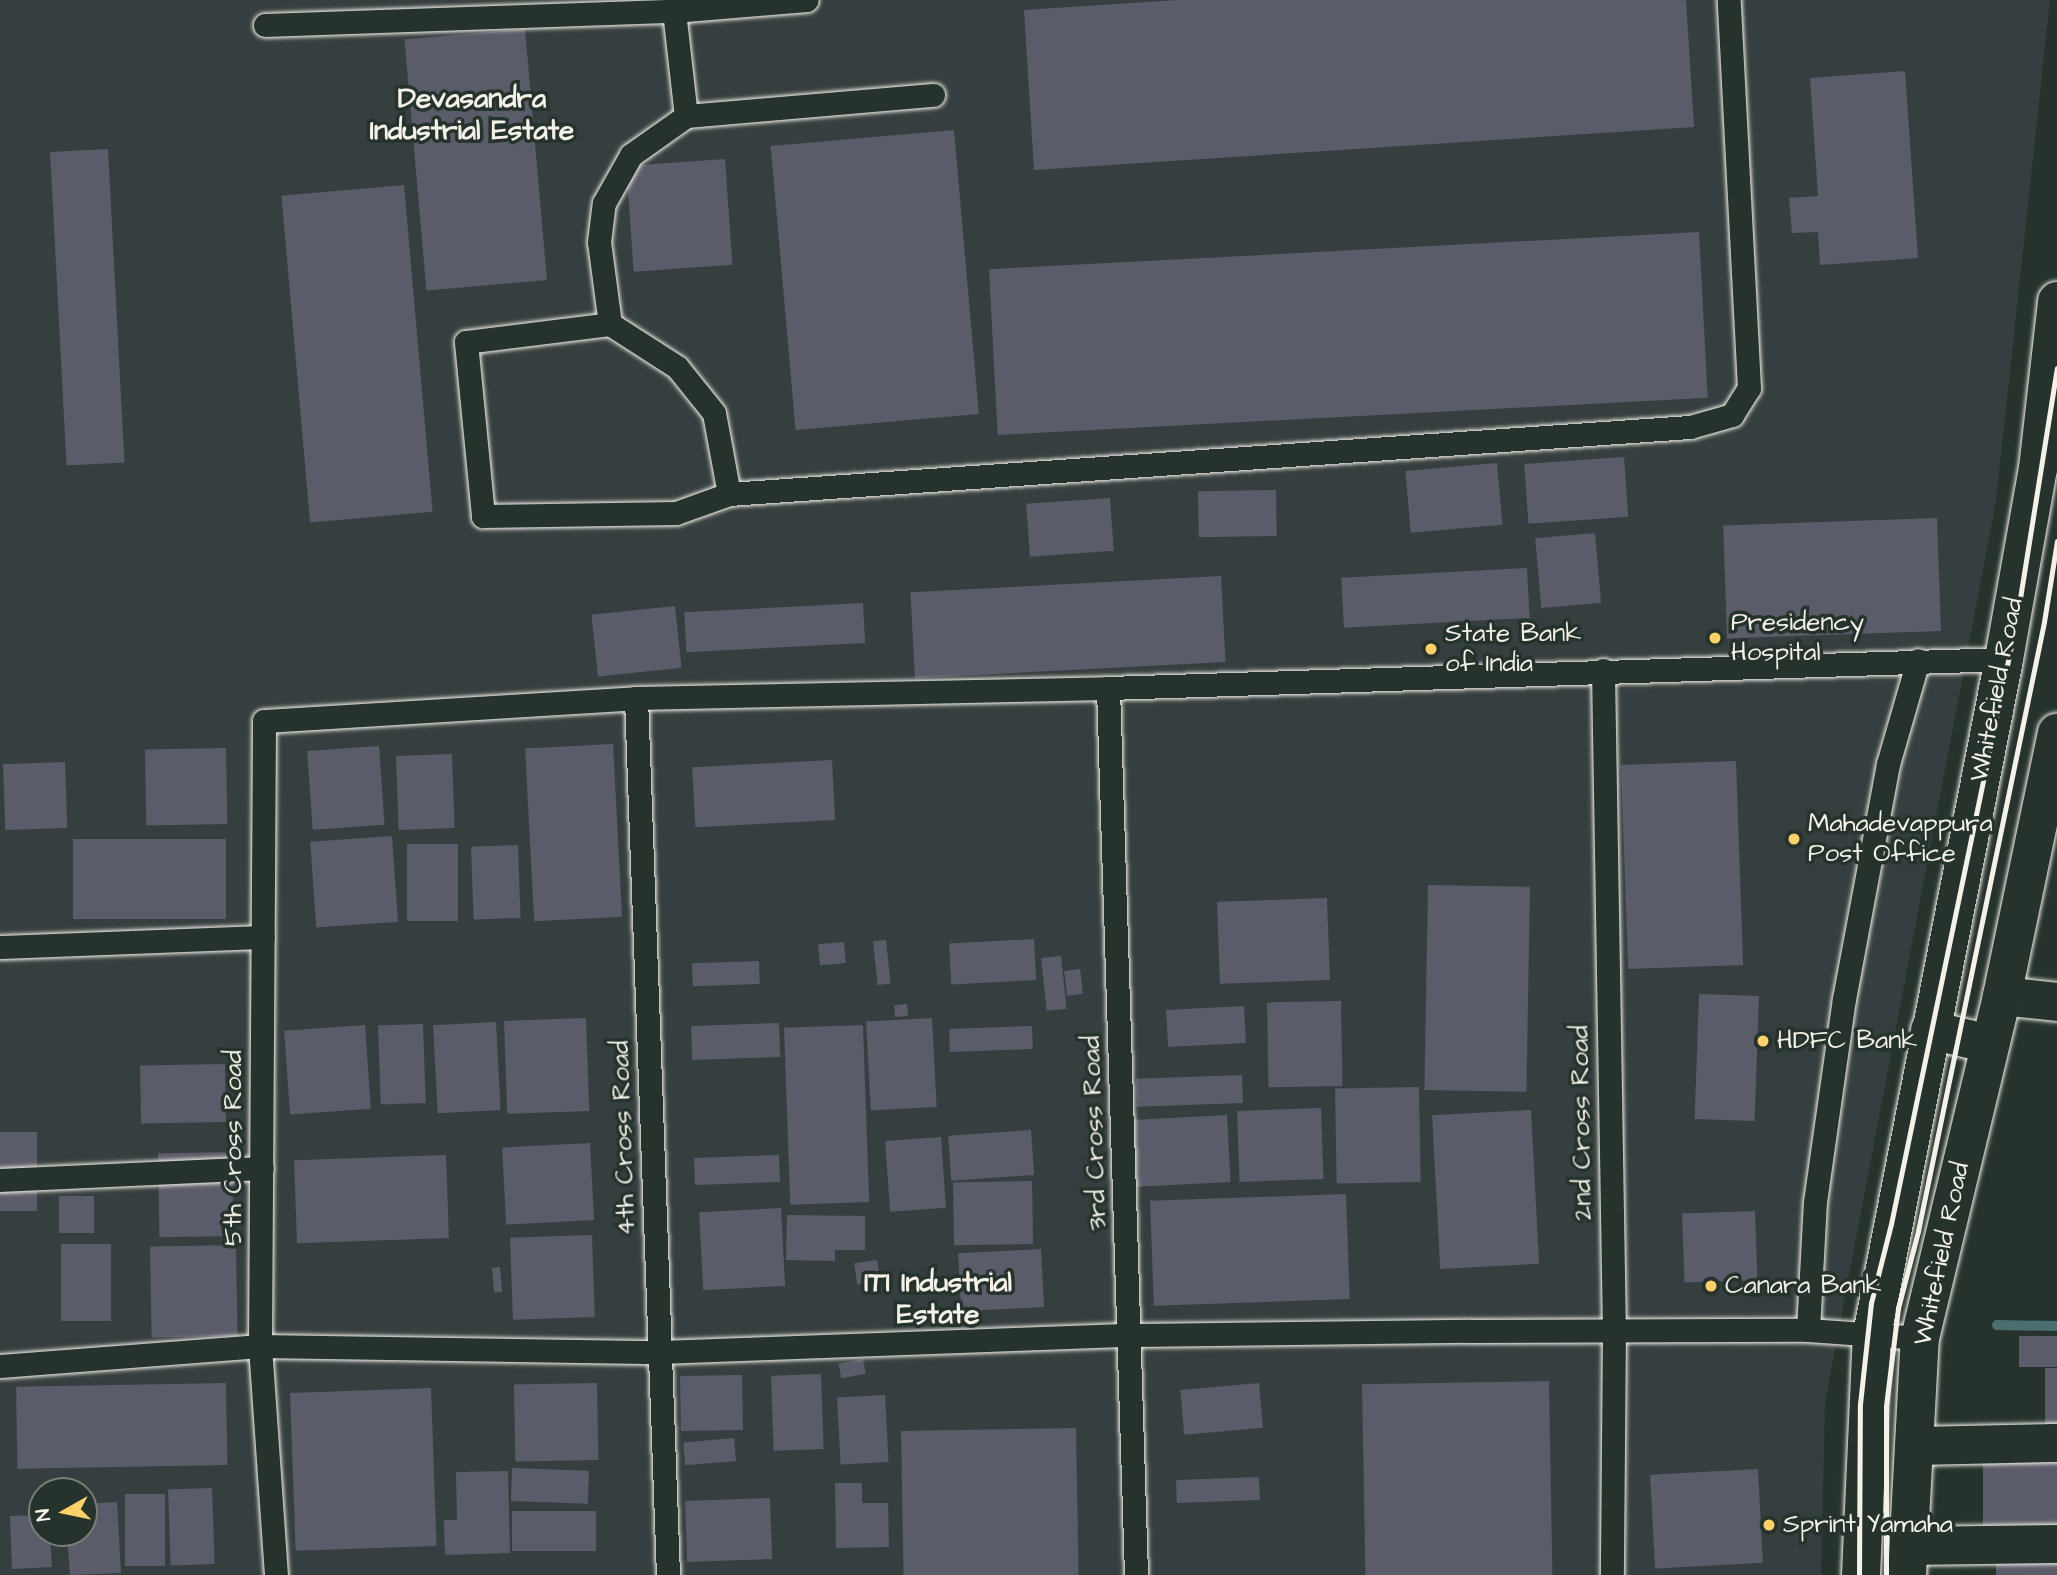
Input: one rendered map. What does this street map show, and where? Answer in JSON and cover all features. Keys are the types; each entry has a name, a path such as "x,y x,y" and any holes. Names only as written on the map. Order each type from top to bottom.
{"main road":[{"name":"Whitefield Road","path":"1861,1575 1871,1335 2004,659 2038,469 2057,301"},
{"name":"Whitefield Road","path":"1908,1560 1920,1338 2002,996 2057,733"},
{"path":"2002,996 2057,1002"},
{"path":"1930,1030 1990,1044"},
{"path":"1914,1446 2057,1443"},
{"path":"1908,1560 2057,1544"}],"lane":[{"path":"265,25 674,11 807,0"},
{"path":"729,495 714,413 677,367 610,324 466,342 483,516 676,513 729,495 1690,427 1732,415 1749,388 1729,0"},
{"path":"674,11 686,116"},
{"path":"610,324 599,242 604,203 631,155 686,116 933,95"},
{"path":"636,698 1108,688 2004,659"},
{"path":"1808,1330 1815,1202 1844,999 1888,764 1918,660"},
{"name":"2nd Cross Road","path":"1603,670 1614,1331 1612,1575"},
{"name":"3rd Cross Road","path":"1108,688 1136,1575"},
{"name":"5th Cross Road","path":"276,1575 260,1346 264,721 636,698"},
{"name":"4th Cross Road","path":"636,698 668,1575"},
{"path":"0,947 263,937"},
{"path":"0,1180 262,1168"},
{"path":"0,1366 260,1346 660,1352 1130,1335 1808,1330 1920,1338"}],"shaded area":[{"name":"ITI Industrial Estate","path":"0,0 2050,0 1996,501 1825,1402 1821,1575 0,1575"}],"building":[{"path":"1178,0 1686,0 1694,127 1034,170 1024,10"},
{"path":"525,29 547,280 426,291 404,40"},
{"path":"1905,71 1918,258 1820,265 1818,232 1792,233 1789,198 1818,196 1810,78"},
{"path":"954,130 979,414 796,430 771,146"},
{"path":"108,149 124,463 67,466 50,152"},
{"path":"725,159 732,265 634,272 626,166"},
{"path":"404,185 433,512 310,522 281,196"},
{"path":"1699,232 1708,398 998,435 989,269"},
{"path":"1624,457 1628,517 1528,524 1524,464"},
{"path":"1497,463 1502,525 1411,533 1405,471"},
{"path":"1276,490 1277,536 1199,537 1198,491"},
{"path":"1110,498 1114,551 1030,557 1026,504"},
{"path":"1937,518 1941,631 1727,638 1723,525"},
{"path":"1595,533 1601,603 1541,608 1535,538"},
{"path":"1527,568 1530,618 1344,628 1341,578"},
{"path":"1221,576 1226,662 915,678 910,592"},
{"path":"863,603 865,643 686,652 684,612"},
{"path":"675,606 681,668 598,676 591,615"},
{"path":"613,744 622,917 534,921 525,749"},
{"path":"379,746 385,825 313,830 307,751"},
{"path":"226,748 227,824 146,825 145,749"},
{"path":"452,754 455,828 399,830 396,756"},
{"path":"832,760 835,820 695,827 692,767"},
{"path":"1736,761 1743,965 1628,969 1621,765"},
{"path":"65,762 67,828 5,830 3,764"},
{"path":"392,836 398,922 316,928 310,842"},
{"path":"73,839 226,839 226,919 73,919"},
{"path":"407,844 458,844 458,921 407,921"},
{"path":"518,845 521,918 474,920 471,847"},
{"path":"1428,885 1530,887 1526,1092 1424,1090"},
{"path":"1327,898 1330,980 1220,984 1217,902"},
{"path":"1034,939 1036,980 951,984 949,943"},
{"path":"886,940 891,984 878,985 873,941"},
{"path":"844,942 846,963 820,965 818,944"},
{"path":"1061,956 1067,1009 1047,1011 1041,958"},
{"path":"759,961 760,984 693,986 692,963"},
{"path":"1080,969 1083,994 1067,996 1064,971"},
{"path":"1699,994 1759,996 1755,1121 1695,1119"},
{"path":"1341,1001 1342,1086 1268,1087 1267,1002"},
{"path":"907,1004 908,1016 895,1017 894,1005"},
{"path":"1244,1006 1246,1043 1168,1047 1166,1010"},
{"path":"586,1018 589,1111 507,1114 504,1021"},
{"path":"932,1018 937,1107 871,1110 866,1021"},
{"path":"496,1022 501,1110 438,1113 433,1025"},
{"path":"779,1023 780,1057 692,1060 691,1026"},
{"path":"423,1024 426,1103 381,1105 378,1026"},
{"path":"365,1025 371,1109 290,1114 284,1031"},
{"path":"863,1025 869,1202 790,1205 784,1028"},
{"path":"1032,1026 1033,1049 950,1052 949,1029"},
{"path":"225,1064 226,1122 141,1123 140,1065"},
{"path":"1242,1075 1243,1103 1137,1107 1136,1079"},
{"path":"1419,1087 1421,1182 1337,1183 1335,1088"},
{"path":"1321,1108 1323,1179 1240,1182 1237,1111"},
{"path":"1531,1110 1539,1264 1440,1269 1432,1115"},
{"path":"1227,1115 1231,1182 1137,1187 1133,1120"},
{"path":"1031,1130 1034,1175 951,1181 948,1136"},
{"path":"0,1132 37,1132 37,1211 0,1211"},
{"path":"941,1137 946,1208 890,1212 885,1141"},
{"path":"590,1143 594,1220 506,1225 502,1148"},
{"path":"232,1152 233,1236 159,1237 158,1153"},
{"path":"446,1155 449,1238 297,1243 294,1160"},
{"path":"779,1155 780,1182 695,1185 694,1158"},
{"path":"1032,1181 1033,1244 954,1245 953,1182"},
{"path":"1346,1194 1350,1299 1154,1306 1150,1201"},
{"path":"59,1196 94,1196 94,1233 59,1233"},
{"path":"781,1208 785,1286 703,1290 699,1212"},
{"path":"1755,1211 1757,1280 1684,1283 1682,1214"},
{"path":"787,1215 865,1216 865,1250 835,1250 835,1261 786,1260"},
{"path":"592,1235 595,1317 513,1320 510,1238"},
{"path":"61,1244 111,1244 111,1321 61,1321"},
{"path":"236,1245 238,1336 152,1337 150,1247"},
{"path":"1041,1249 1044,1307 961,1311 958,1253"},
{"path":"877,1260 880,1281 857,1284 854,1263"},
{"path":"500,1267 502,1292 494,1293 492,1268"},
{"path":"2019,1336 2057,1336 2057,1367 2019,1367"},
{"path":"863,1359 866,1374 841,1378 838,1364"},
{"path":"2045,1368 2057,1368 2057,1429 2045,1429"},
{"path":"821,1374 824,1449 774,1451 771,1376"},
{"path":"742,1375 743,1430 681,1431 680,1376"},
{"path":"1549,1381 1552,1575 1365,1575 1362,1384"},
{"path":"226,1383 227,1465 17,1469 16,1387"},
{"path":"597,1383 598,1460 515,1461 514,1384"},
{"path":"1259,1383 1263,1428 1184,1435 1180,1390"},
{"path":"431,1388 437,1546 296,1551 290,1393"},
{"path":"885,1395 889,1462 841,1464 837,1398"},
{"path":"1076,1428 1079,1575 904,1575 901,1431"},
{"path":"734,1438 736,1461 685,1465 683,1442"},
{"path":"1983,1462 2057,1462 2057,1526 1983,1526"},
{"path":"512,1468 589,1471 588,1504 511,1501"},
{"path":"1758,1469 1763,1563 1655,1569 1650,1475"},
{"path":"508,1471 510,1553 445,1555 444,1520 457,1520 456,1472"},
{"path":"1259,1477 1260,1500 1177,1503 1176,1480"},
{"path":"835,1483 862,1483 862,1503 888,1503 889,1547 836,1548"},
{"path":"212,1488 215,1564 171,1565 168,1490"},
{"path":"125,1494 165,1494 165,1566 125,1566"},
{"path":"770,1498 772,1559 687,1562 685,1501"},
{"path":"117,1502 121,1573 70,1575 68,1547 98,1547 98,1503"},
{"path":"512,1511 596,1511 596,1551 512,1551"},
{"path":"28,1515 28,1547 51,1547 52,1567 12,1569 10,1516"},
{"path":"1996,1560 2057,1560 2057,1575 1996,1575"}],"waterway":[{"path":"1997,1325 2057,1326"}],"railway":[{"path":"1859,1575 1860,1404 1871,1303 1891,1224 2017,617 2057,368"},
{"path":"1886,1575 1886,1406 1898,1308 1918,1231 2044,622 2057,541"}],"place":[{"name":"Presidency Hospital","path":"1715,638"},
{"name":"State Bank of India","path":"1431,649"},
{"name":"Mahadevappura Post Office","path":"1794,839"},
{"name":"HDFC Bank","path":"1763,1041"},
{"name":"Canara Bank","path":"1711,1286"},
{"name":"Sprint Yamaha","path":"1769,1525"}],"district":[{"name":"Devasandra Industrial Estate","path":"472,115"},
{"name":"ITI Industrial Estate","path":"938,1299"}]}
